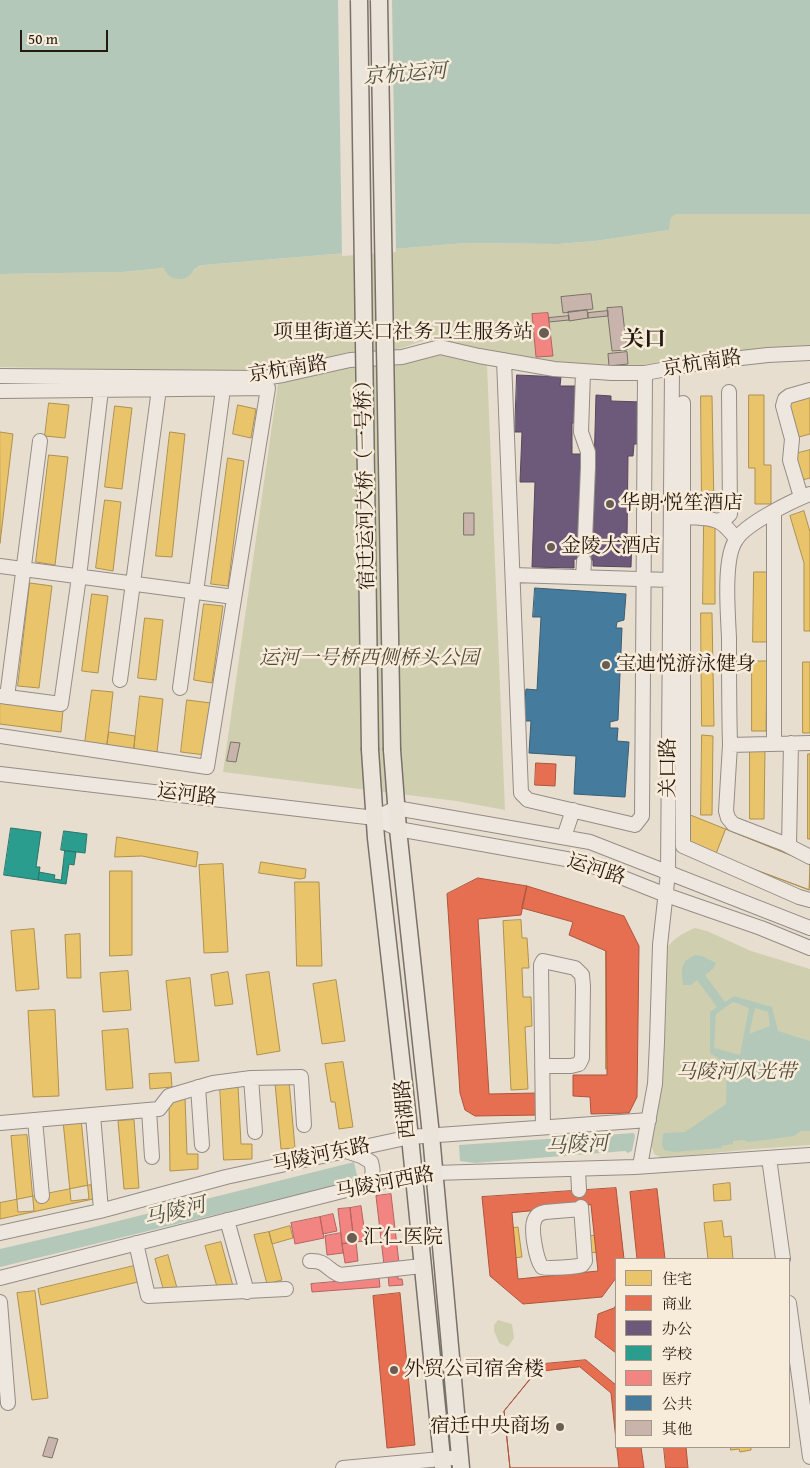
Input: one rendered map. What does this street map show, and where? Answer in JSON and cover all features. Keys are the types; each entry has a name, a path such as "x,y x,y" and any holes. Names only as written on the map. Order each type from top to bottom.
{"main road":[{"name":"宿迁运河大桥（一号桥）","path":"358,0 370,750"},
{"name":"宿迁运河大桥（一号桥）","path":"379,0 392,750"},
{"name":"西湖路","path":"370,750 375,818 443,1464"},
{"name":"西湖路","path":"392,750 398,829 431,1135 460,1463"}],"street":[{"name":"京杭南路","path":"0,376 263,378 350,360 402,356 440,347 554,369 583,372 645,372 768,354 810,353"},
{"path":"504,360 521,793 528,800 635,824 642,816 645,372"},
{"name":"关口路","path":"640,1166 649,1120 656,1064 660,945 668,873 670,580 677,517 672,369"},
{"path":"583,372 581,432 588,452 585,540"},
{"path":"0,390 268,388 208,767 0,736"},
{"path":"120,680 160,389"},
{"path":"180,688 223,389"},
{"path":"40,441 23,569 3,696 61,704 79,576 101,390"},
{"path":"810,390 789,396 785,399 783,406 792,439 790,460 806,496 762,519 736,538 731,550 729,566 730,745 726,811 728,818 733,824 789,846 810,857"},
{"path":"729,392 724,517 736,538"},
{"path":"668,873 683,846 677,517 683,403"},
{"path":"774,512 774,744"},
{"path":"677,517 708,519 724,517"},
{"path":"583,577 584,561"},
{"path":"0,566 234,597"},
{"path":"513,575 670,580"},
{"path":"789,846 791,743"},
{"path":"730,745 810,743"},
{"name":"运河路","path":"0,774 375,818 398,829 583,862 810,948"},
{"path":"375,818 396,808"},
{"name":"运河路","path":"396,808 590,842 810,928"},
{"path":"564,837 573,810"},
{"path":"683,846 799,897 810,900"},
{"path":"542,1066 571,1066 579,1064 582,1058 582,975 575,968 544,962 540,965 543,1127"},
{"path":"0,1123 149,1110 159,1108 168,1096 214,1083 251,1078 301,1076 304,1125"},
{"path":"251,1078 255,1132"},
{"path":"198,1087 202,1145"},
{"path":"149,1110 152,1157"},
{"path":"93,1115 101,1210"},
{"path":"35,1120 42,1196"},
{"name":"马陵河东路","path":"0,1233 101,1210 226,1176 410,1137 649,1120"},
{"path":"345,1151 361,1156 371,1162 374,1173 372,1179 366,1185"},
{"name":"马陵河西路","path":"0,1278 366,1185 413,1175 640,1166 810,1155"},
{"path":"769,1158 783,1258"},
{"path":"578,1169 580,1190"},
{"path":"581,1208 585,1262 577,1265 542,1267 537,1257 533,1226 536,1216 545,1212 581,1208"},
{"path":"227,1220 248,1292"},
{"path":"136,1243 148,1296 286,1289"},
{"path":"310,1261 320,1261 340,1276 422,1266"},
{"path":"0,1302 2,1362 8,1403"},
{"path":"790,1310 810,1458"},
{"path":"343,1468 460,1463"}],"green space":[{"path":"676,214 810,214 810,347 773,348 729,353 661,366 612,369 554,364 504,356 428,339 396,350 348,352 263,373 0,367 0,274 122,272 164,268 191,274 197,267 204,265 465,243 558,244 595,241 669,230 671,218"},
{"name":"运河一号桥西侧桥头公园","path":"444,354 487,364 505,810 456,801 223,772 278,383 345,366 398,365 427,355"},
{"name":"马陵河风光带","path":"695,928 707,931 751,951 810,969 810,1145 662,1158 654,1154 651,1144 654,1129 664,952 677,937"},
{"path":"498,1320 512,1324 514,1338 508,1347 499,1343 494,1331 494,1325"}],"water":[{"name":"京杭运河","path":"0,0 810,0 810,214 676,214 671,218 669,230 595,241 558,244 465,243 203,265 197,267 184,279 172,278 164,268 122,272 0,274"},
{"path":"696,955 702,956 716,963 713,969 705,975 725,1002 734,996 772,1007 778,1031 810,1041 810,1131 801,1131 794,1136 766,1140 733,1141 733,1144 721,1146 722,1148 674,1152 664,1150 662,1145 663,1134 685,1132 726,1104 727,1064 710,1053 710,1012 717,1007 697,980 691,985 683,985 684,963","holes":["733,1002 749,1008 740,1055 714,1048 716,1014","755,1008 768,1012 770,1026 749,1034"]},
{"name":"马陵河","path":"634,1133 632,1151 628,1153 625,1151 475,1163 460,1161 459,1145"},
{"name":"马陵河","path":"354,1162 358,1180 0,1267 0,1249"}],"pier":[{"path":"338,0 392,0 396,252 342,256"}],"building: 住宅":[{"path":"749,395 764,395 764,465 771,465 771,504 755,504 755,468 749,468"},
{"path":"810,395 810,434 799,437 788,402"},
{"path":"701,396 712,396 714,509 702,510"},
{"path":"49,403 69,405 65,438 45,436"},
{"path":"238,405 256,409 251,438 233,434"},
{"path":"115,406 132,408 122,489 105,487"},
{"path":"0,432 13,434 0,543"},
{"path":"170,432 185,434 172,557 156,556"},
{"path":"810,450 810,478 802,480 795,454"},
{"path":"49,455 68,457 55,565 36,562"},
{"path":"228,458 244,461 228,586 211,584"},
{"path":"105,500 121,502 113,571 96,568"},
{"path":"804,511 810,532 810,631 804,631 804,563 790,516"},
{"path":"704,525 715,525 715,604 703,604"},
{"path":"754,572 768,572 768,642 753,642"},
{"path":"30,583 52,586 39,688 18,686"},
{"path":"92,594 108,596 98,673 82,671"},
{"path":"204,604 223,606 212,683 194,680"},
{"path":"701,613 712,613 714,726 702,726"},
{"path":"145,618 163,620 156,680 138,678"},
{"path":"752,661 767,661 766,731 752,731"},
{"path":"803,662 810,662 810,733 803,733"},
{"path":"92,690 113,692 107,745 85,743"},
{"path":"140,696 163,699 157,752 134,749"},
{"path":"187,700 211,703 205,755 181,752"},
{"path":"0,703 63,710 61,732 0,724"},
{"path":"109,732 135,736 134,749 107,745"},
{"path":"702,735 713,736 712,815 701,815"},
{"path":"750,749 765,749 764,819 750,819"},
{"path":"808,754 810,754 810,839 808,839"},
{"path":"688,814 810,863 810,890 691,846 687,837"},
{"path":"726,829 810,863 809,890 716,855"},
{"path":"117,837 198,852 196,867 142,856 115,857"},
{"path":"261,862 306,869 305,878 300,879 259,873"},
{"path":"223,864 228,952 204,953 199,865"},
{"path":"110,871 132,871 132,955 110,956"},
{"path":"295,882 319,882 322,966 297,966"},
{"path":"521,920 522,938 527,938 529,968 522,968 523,997 531,997 532,1026 525,1027 528,1089 511,1090 503,921"},
{"path":"34,929 39,989 16,991 11,931"},
{"path":"80,934 81,978 67,978 65,935"},
{"path":"606,951 632,951 632,1069 606,1069"},
{"path":"128,971 131,1010 103,1012 100,973"},
{"path":"228,972 233,1004 215,1006 211,975"},
{"path":"269,972 280,1051 257,1055 246,975"},
{"path":"190,978 199,1061 175,1063 166,981"},
{"path":"336,980 345,1041 322,1044 313,984"},
{"path":"55,1010 59,1096 33,1097 28,1011"},
{"path":"128,1029 133,1088 106,1090 102,1031"},
{"path":"343,1062 353,1127 339,1129 335,1102 331,1102 325,1064"},
{"path":"171,1073 172,1087 150,1089 149,1074"},
{"path":"289,1081 295,1148 281,1149 275,1083"},
{"path":"220,1086 238,1086 241,1144 252,1144 252,1159 224,1160"},
{"path":"185,1098 187,1154 198,1154 198,1169 170,1171 169,1099"},
{"path":"81,1119 89,1199 71,1201 63,1121"},
{"path":"134,1120 139,1188 124,1189 118,1121"},
{"path":"27,1135 34,1211 18,1212 11,1136"},
{"path":"730,1183 731,1200 714,1201 713,1185"},
{"path":"91,1185 93,1199 0,1219 0,1203"},
{"path":"611,1208 613,1226 620,1226 623,1254 614,1254 615,1272 600,1273 598,1252 590,1253 588,1236 596,1235 594,1209"},
{"path":"509,1211 511,1228 518,1227 522,1257 513,1258 515,1273 499,1275 497,1254 489,1255 487,1237 495,1236 493,1213"},
{"path":"722,1221 724,1237 731,1236 733,1258 708,1258 704,1223"},
{"path":"290,1226 293,1238 272,1244 269,1232"},
{"path":"269,1232 282,1280 267,1284 254,1235"},
{"path":"221,1242 233,1286 218,1290 205,1246"},
{"path":"168,1255 177,1288 164,1292 155,1259"},
{"path":"138,1265 142,1281 41,1305 38,1289"},
{"path":"35,1291 48,1398 32,1400 17,1293"},
{"path":"731,1448 751,1448 751,1450 740,1452 739,1449 731,1450"}],"building: 商业":[{"path":"536,763 556,764 555,786 535,785"},
{"path":"478,878 527,886 521,915 478,919 489,1094 538,1093 539,1115 475,1116 465,1110 460,1093 447,894"},
{"path":"527,886 624,916 639,946 637,1097 629,1113 591,1114 590,1097 573,1096 573,1075 607,1075 606,951 569,935 573,922 522,908"},
{"path":"616,1188 624,1258 615,1258 615,1279 602,1297 523,1304 490,1276 482,1197","holes":["591,1205 598,1271 518,1279 512,1213"]},
{"path":"657,1189 665,1258 637,1258 630,1192"},
{"name":"外贸公司宿舍楼","path":"400,1293 415,1445 387,1448 373,1296"},
{"path":"615,1306 615,1352 595,1337 598,1314"},
{"name":"宿迁中央商场","path":"586,1360 615,1384 615,1448 641,1448 644,1468 510,1468 504,1411 542,1364"},
{"name":"宿迁中央商场","path":"580,1367 611,1393 615,1448 617,1448 619,1468 510,1468 504,1411 536,1372"},
{"path":"664,1448 686,1448 688,1468 666,1468"}],"building: 办公":[{"path":"517,375 561,377 560,386 577,386 576,423 572,423 572,454 582,454 580,541 592,541 596,395 611,396 611,401 642,402 641,444 634,444 633,456 628,456 627,538 632,537 631,567 593,566 593,560 574,559 574,568 532,567 535,482 520,482 522,432 515,432"}],"building: 学校":[{"path":"11,828 41,832 36,867 40,867 38,880 4,875"},
{"path":"64,831 87,834 85,853 61,850"},
{"path":"65,851 76,852 74,865 69,864 66,884 38,880 39,872 55,875 54,879 61,880"}],"building: 医疗":[{"path":"548,313 553,356 536,357 532,314"},
{"path":"391,1194 399,1263 384,1265 376,1196"},
{"path":"361,1206 366,1241 354,1242 350,1208"},
{"path":"350,1208 354,1242 342,1244 338,1209"},
{"path":"333,1214 337,1231 323,1234 320,1217"},
{"path":"320,1217 324,1238 295,1244 291,1223"},
{"path":"341,1233 343,1253 327,1255 325,1236"},
{"path":"356,1242 358,1261 345,1263 342,1244"},
{"path":"398,1273 398,1279 402,1279 403,1285 389,1286 388,1274"},
{"path":"379,1278 380,1287 312,1292 311,1284"}],"building: 公共":[{"path":"535,588 626,594 624,620 617,622 616,628 622,628 618,720 610,722 610,728 618,728 617,741 629,742 625,797 574,794 576,756 529,753 531,721 523,721 526,689 537,690 541,617 533,617"}],"building: 其他":[{"path":"591,294 593,309 563,313 561,297"},
{"path":"622,307 627,350 612,351 607,308"},
{"path":"587,310 588,318 569,321 568,312"},
{"path":"608,311 608,316 588,318 588,313"},
{"path":"569,316 569,320 549,322 549,318"},
{"path":"627,352 628,364 609,366 608,354"},
{"path":"464,513 474,513 474,535 464,535"},
{"path":"231,742 240,743 236,762 227,761"},
{"path":"49,1437 58,1439 52,1458 43,1456"}],"tunnel":[{"path":"584,561 585,540"}],"place":[{"name":"项里街道关口社务卫生服务站","path":"544,333"},
{"name":"华朗·悦笙酒店","path":"610,504"},
{"name":"金陵大酒店","path":"551,547"},
{"name":"宝迪悦游泳健身","path":"606,665"},
{"name":"汇仁医院","path":"352,1238"},
{"name":"外贸公司宿舍楼","path":"394,1370"},
{"name":"宿迁中央商场","path":"560,1427"}],"district":[{"name":"关口","path":"644,340"}]}
